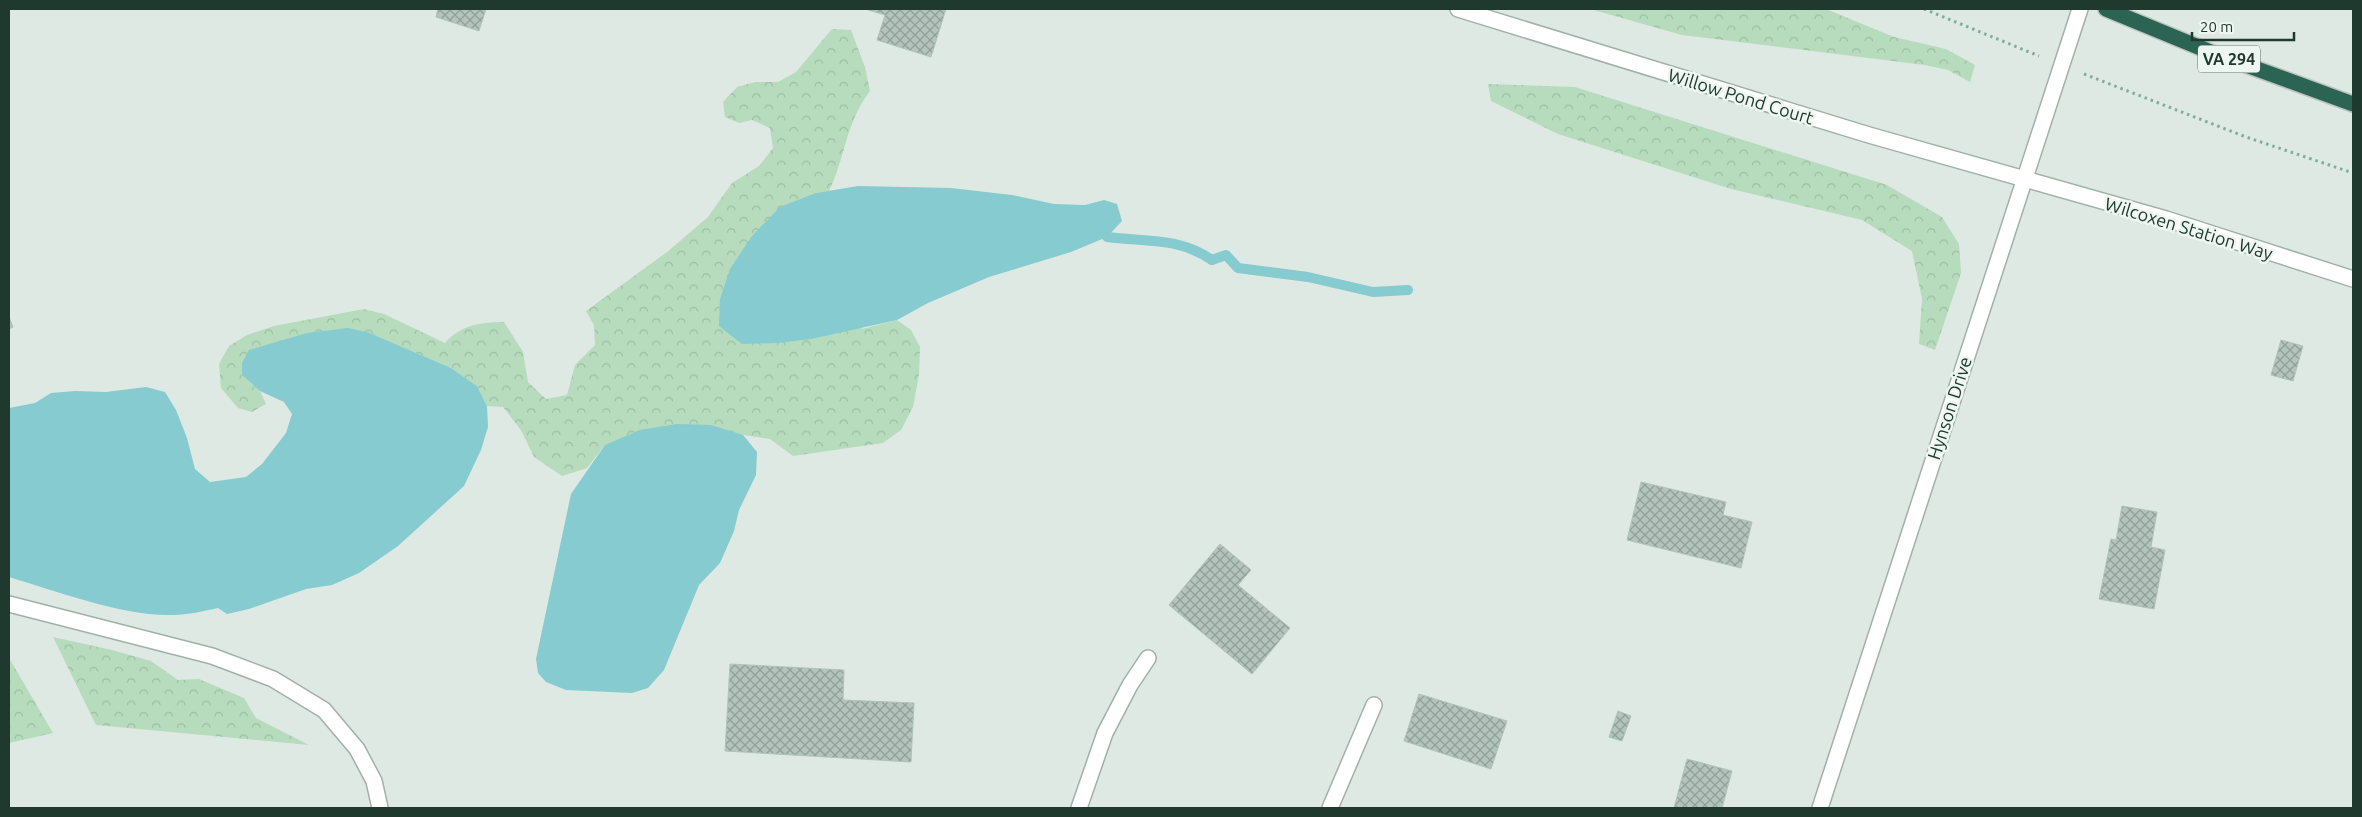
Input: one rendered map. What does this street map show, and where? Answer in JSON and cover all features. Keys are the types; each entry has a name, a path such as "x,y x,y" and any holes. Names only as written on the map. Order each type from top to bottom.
{"highway":[{"name":"VA 294","path":"2106,9 2213,53 2353,104"}],"street":[{"name":"Willow Pond Court","path":"1458,9 1869,135 2024,179"},
{"name":"Hynson Drive","path":"1820,808 2080,9"},
{"name":"Wilcoxen Station Way","path":"2024,179 2174,222 2353,279"},
{"path":"9,604 212,656 273,679 324,710 357,748 374,781 380,808"},
{"path":"1078,808 1106,733 1130,685 1148,658"},
{"path":"1330,808 1374,705"}],"path":[{"path":"1924,9 2021,49"},
{"path":"2121,89 2246,137 2353,173"}],"green space":[{"path":"1590,9 1826,9 1894,37 1946,49 1975,65 1970,82 1948,70 1925,65 1682,35"},
{"path":"832,29 851,30 865,67 870,91 855,116 829,191 816,193 862,329 897,320 911,330 920,347 919,375 913,407 901,430 883,443 793,456 770,439 743,435 605,445 587,468 562,476 534,457 521,430 503,407 487,406 477,386 451,368 370,333 242,375 260,391 266,404 252,412 238,408 221,388 219,364 229,346 247,335 274,326 364,309 384,314 445,343 464,328 504,322 523,352 528,382 546,399 567,395 575,365 595,345 594,325 586,311 667,252 708,217 732,183 759,166 773,148 770,128 752,120 739,123 725,117 723,102 737,87 755,82 778,82 796,72"},
{"path":"1488,84 1575,87 1887,185 1942,217 1959,244 1961,273 1935,350 1919,344 1922,299 1912,251 1862,220 1731,189 1558,134 1491,101"},
{"path":"53,637 151,661 178,680 199,679 244,698 256,718 309,745 96,725"},
{"path":"9,658 53,733 9,743"}],"water":[{"path":"858,186 951,188 1012,195 1054,204 1085,205 1104,200 1117,204 1122,221 1107,237 1071,252 989,277 928,303 897,320 811,339 777,343 742,344 719,326 720,299 730,269 752,236 780,207 816,193"},
{"path":"348,328 370,333 451,368 477,386 487,406 488,427 481,450 464,486 398,546 359,573 332,585 306,589 249,609 227,614 218,608 179,615 154,615 134,612 112,608 9,577 9,408 35,403 51,393 75,391 106,392 146,387 165,392 176,410 187,438 195,469 210,482 246,477 262,464 286,433 292,414 284,402 260,391 242,375 242,363 249,350 307,333"},
{"path":"677,424 711,425 743,435 757,452 756,475 739,510 734,531 720,563 699,585 664,670 648,688 632,693 566,690 546,682 538,673 536,659 571,494 605,445 640,430"}],"building":[{"path":"438,9 486,9 479,31 436,17"},
{"path":"865,9 946,9 931,57 877,40 885,15"},
{"path":"9,317 13,327 9,329"},
{"path":"2281,340 2303,346 2293,381 2271,375"},
{"path":"1641,482 1726,502 1723,515 1752,522 1741,568 1627,540"},
{"path":"2122,506 2157,512 2151,547 2165,550 2154,609 2099,599 2111,539 2116,540"},
{"path":"1220,544 1251,570 1238,585 1290,628 1252,674 1169,605"},
{"path":"730,664 844,670 843,700 914,703 911,762 725,751"},
{"path":"1419,694 1507,721 1491,769 1404,741"},
{"path":"1618,711 1631,716 1622,741 1609,737"},
{"path":"1687,759 1732,771 1722,808 1674,808"}],"waterway":[{"path":"1107,237 1174,244 1187,247 1212,260 1226,255 1238,268 1308,277 1373,292 1408,290"}]}
